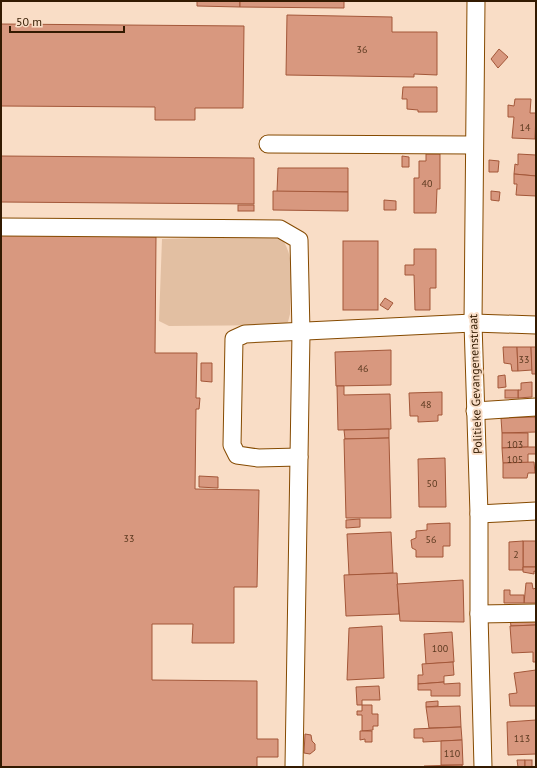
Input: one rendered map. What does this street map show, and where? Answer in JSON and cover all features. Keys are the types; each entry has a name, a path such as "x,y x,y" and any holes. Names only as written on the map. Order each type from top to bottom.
{"street":[{"name":"Politieke Gevangenenstraat","path":"476,1 473,323 479,514 479,614 483,767"},
{"path":"268,144 474,145"},
{"path":"1,227 280,229 299,240 301,333 294,767"},
{"path":"299,457 258,458 237,455 232,446 234,339 245,334 301,333 473,323 536,325"},
{"path":"475,411 536,407"},
{"path":"479,514 536,511"},
{"path":"479,614 536,613"}],"shaded area":[{"path":"268,236 282,239 290,256 292,275 290,314 288,322 282,325 169,326 159,321 162,239"}],"building":[{"path":"197,1 240,1 240,7 197,6"},
{"path":"240,1 344,1 344,8 240,7"},
{"path":"287,15 392,17 392,32 437,32 437,75 414,74 414,77 286,75"},
{"path":"1,24 244,26 243,108 195,108 195,120 155,120 155,107 1,106"},
{"path":"499,49 508,57 498,68 491,59"},
{"path":"403,87 437,87 437,112 418,112 418,110 407,109 407,99 402,99"},
{"path":"515,99 531,99 530,113 536,113 535,139 512,138 514,117 508,117 508,105 514,106"},
{"path":"426,154 440,154 440,189 437,189 436,213 414,213 414,178 419,178 419,161 426,161"},
{"path":"518,154 536,155 536,176 514,174 515,164 518,165"},
{"path":"1,156 254,158 254,204 1,202"},
{"path":"402,156 409,157 409,167 402,167"},
{"path":"489,160 499,161 498,172 489,172"},
{"path":"278,168 348,168 348,192 277,192"},
{"path":"514,174 536,176 536,196 516,195 517,184 514,184"},
{"path":"273,191 348,192 348,211 273,210"},
{"path":"491,191 500,192 499,201 491,200"},
{"path":"384,200 396,201 396,210 384,210"},
{"path":"238,205 254,205 254,211 238,211"},
{"path":"1,235 156,237 155,353 197,353 196,398 200,398 199,409 196,409 195,489 259,490 257,587 234,587 234,643 192,643 193,624 152,624 152,680 257,681 257,739 278,739 278,757 257,757 257,767 1,767"},
{"path":"343,241 378,241 378,310 343,310"},
{"path":"414,249 436,249 436,288 430,288 430,310 415,310 414,275 405,275 405,265 414,265"},
{"path":"385,298 393,303 388,310 380,305"},
{"path":"503,347 517,347 518,371 512,371 511,364 504,363"},
{"path":"517,347 531,347 532,370 518,371"},
{"path":"531,347 536,347 536,374 532,374"},
{"path":"391,350 391,385 336,386 335,352"},
{"path":"201,363 212,363 212,382 201,381"},
{"path":"505,375 506,387 498,388 498,376"},
{"path":"532,382 532,397 518,398 518,390 521,390 521,383"},
{"path":"337,386 344,386 344,395 390,394 391,429 338,430"},
{"path":"505,390 518,390 518,398 505,398"},
{"path":"442,392 442,415 438,415 438,421 418,422 418,416 410,416 409,393"},
{"path":"535,410 536,432 502,433 501,418 535,417"},
{"path":"389,429 389,438 345,439 344,430"},
{"path":"502,433 528,433 528,447 502,448"},
{"path":"389,438 391,518 346,518 344,439"},
{"path":"536,447 536,454 528,454 528,463 503,463 502,448"},
{"path":"445,458 446,507 419,507 418,459"},
{"path":"534,462 535,473 528,473 527,478 503,478 503,463"},
{"path":"199,476 218,477 218,488 199,487"},
{"path":"360,519 360,527 346,528 346,520"},
{"path":"450,523 450,546 443,546 443,557 416,557 416,550 412,548 411,540 416,538 416,531 427,530 427,524"},
{"path":"391,532 393,573 349,575 347,534"},
{"path":"523,541 536,541 536,567 523,567"},
{"path":"523,541 523,570 509,570 509,542"},
{"path":"523,567 536,567 536,572 534,571 534,574 523,572"},
{"path":"397,573 399,614 346,616 344,575"},
{"path":"463,580 464,622 400,621 397,584"},
{"path":"526,583 532,583 533,589 536,588 536,603 524,603"},
{"path":"504,590 510,590 510,595 524,595 524,603 504,603"},
{"path":"536,618 536,625 511,626 510,619"},
{"path":"536,625 536,662 533,662 533,652 512,653 510,626"},
{"path":"382,626 384,678 347,680 349,628"},
{"path":"452,632 454,662 426,664 424,634"},
{"path":"453,662 454,675 444,676 444,682 418,684 418,675 423,675 422,664"},
{"path":"536,670 536,706 510,706 509,694 517,693 514,673"},
{"path":"444,682 444,684 460,683 460,696 431,696 431,690 418,690 418,684"},
{"path":"379,686 380,700 362,700 362,705 357,705 356,687"},
{"path":"438,701 438,706 426,707 426,702"},
{"path":"362,705 372,705 372,714 378,714 378,726 373,726 373,730 362,731 362,715 357,715 357,711 362,711"},
{"path":"460,706 461,727 429,728 426,707"},
{"path":"536,720 536,754 508,755 507,722"},
{"path":"461,727 462,740 423,742 423,738 414,738 414,729"},
{"path":"360,731 372,731 372,742 365,742 365,739 360,740"},
{"path":"305,734 311,735 312,741 315,744 315,750 310,754 304,753"},
{"path":"462,740 463,765 441,765 441,741"},
{"path":"517,760 525,760 525,767 518,767"},
{"path":"525,760 532,760 532,767 525,767"},
{"path":"462,765 462,767 424,767 424,766"}]}
